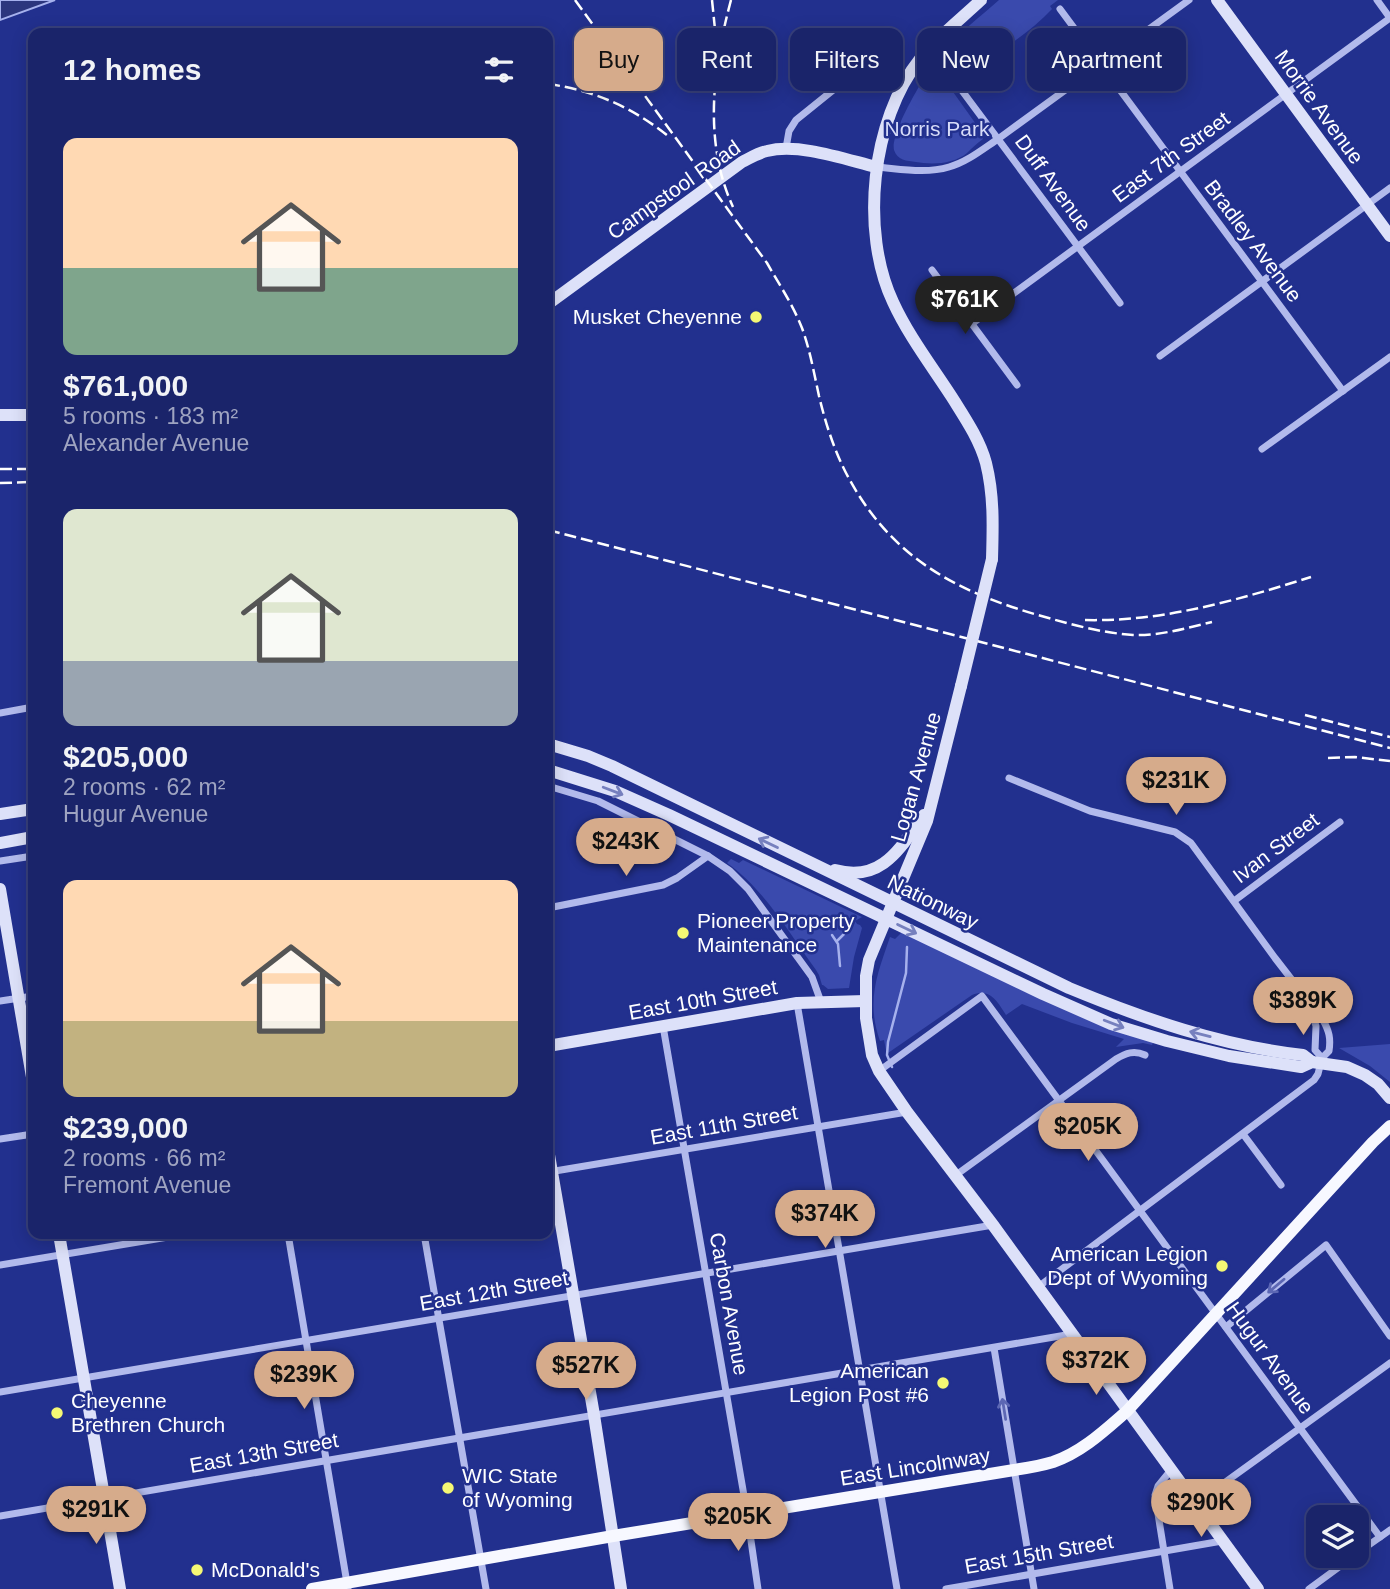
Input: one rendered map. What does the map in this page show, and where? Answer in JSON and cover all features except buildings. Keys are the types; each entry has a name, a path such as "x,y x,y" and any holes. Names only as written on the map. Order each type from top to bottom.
{"main road":[{"name":"Logan Avenue","path":"981,0 929,48 904,81 887,121 876,167 875,231 884,280 904,324 965,417 982,450 992,499 992,559 930,807 917,847 869,960 865,1001 867,1033 879,1071 907,1112 993,1225 1258,1589"},
{"name":"Morrie Avenue","path":"1217,0 1390,236"},
{"name":"Campstool Road","path":"553,300 742,162 768,151 802,149 876,167"},
{"path":"0,415 28,415"},
{"name":"Nationway","path":"553,745 612,766 1041,976 1111,1006 1210,1037 1304,1055 1360,1072 1378,1084 1390,1098"},
{"name":"Nationway","path":"553,771 636,800 1070,1007 1127,1030 1243,1059 1301,1067 1318,1061"},
{"path":"805,861 844,873 860,873 877,868 900,850 930,807"},
{"path":"0,814 28,810"},
{"path":"0,843 28,838"},
{"path":"0,889 28,1053"},
{"name":"East 10th Street","path":"553,1042 797,1003 865,1001"},
{"name":"East Lincolnway","path":"312,1589 348,1586 613,1536 1014,1470 1067,1456 1095,1439 1127,1411 1363,1152 1390,1126"},
{"path":"553,1188 594,1415 621,1589"},
{"path":"60,1239 120,1589"}],"street":[{"path":"1150,28 1189,0"},
{"path":"1377,0 1390,18"},
{"name":"Bradley Avenue","path":"1060,9 1074,28"},
{"name":"East 7th Street","path":"973,323 1390,18"},
{"path":"786,148 789,131 796,120 833,91"},
{"name":"Duff Avenue","path":"962,91 1120,303"},
{"path":"876,167 917,171 951,167 967,160 998,139 1063,91"},
{"name":"Bradley Avenue","path":"1121,91 1343,391"},
{"path":"1160,356 1390,188"},
{"path":"932,270 1017,385"},
{"path":"1262,449 1390,357"},
{"path":"0,713 28,707"},
{"path":"1009,778 1081,808 1175,832 1195,847 1323,1020 1330,1035 1329,1051 1318,1061"},
{"path":"553,788 598,801 708,856 730,871 748,889 812,977 821,1002"},
{"name":"Ivan Street","path":"1234,901 1340,822"},
{"path":"553,907 663,885 708,856"},
{"path":"0,862 28,857"},
{"name":"Hugur Avenue","path":"879,1071 982,996 1381,1537"},
{"path":"0,1001 28,997"},
{"path":"1038,1287 1310,1084 1318,1074 1318,1061 1315,1050 1316,1026 1308,1001"},
{"path":"797,1003 897,1589"},
{"name":"Carbon Avenue","path":"663,1026 758,1589"},
{"path":"956,1175 1058,1099 1126,1053 1145,1055"},
{"name":"East 11th Street","path":"553,1171 907,1112"},
{"path":"1243,1134 1281,1185"},
{"path":"0,1139 28,1135"},
{"name":"East 12th Street","path":"0,1392 993,1225"},
{"path":"0,1265 157,1239"},
{"path":"289,1239 348,1586"},
{"path":"425,1239 486,1589"},
{"path":"1226,1327 1326,1245 1390,1336"},
{"name":"East 13th Street","path":"0,1516 1072,1334"},
{"path":"993,1348 1034,1589"},
{"path":"1195,1504 1390,1363"},
{"path":"1170,1589 1155,1495 1158,1486 1171,1470"},
{"path":"1369,1545 1390,1530"},
{"name":"East 15th Street","path":"946,1589 1222,1541"},
{"path":"1309,1589 1337,1568"}],"green space":[{"name":"Norris Park","path":"999,0 1058,0 1050,6 1052,9 1043,18 1032,28 1027,28 1027,32 1013,43 1013,28 966,28"},
{"name":"Norris Park","path":"917,90 952,91 983,134 983,139 962,157 943,163 900,158 895,153 894,141"},
{"path":"731,859 739,863 743,860 862,917 855,921 862,928 849,988 828,989 822,985 816,970 776,913 753,886 727,863"},
{"path":"902,932 1153,1043 1116,1047 1124,1039 1022,1004 1006,1015 992,997 978,993 888,1053 884,1040 880,1041 876,1027 875,988 890,937 895,939"},
{"path":"1390,1044 1390,1082 1370,1066 1339,1048"}],"shaded area":[{"path":"0,0 55,0 0,20"}],"waterway":[{"path":"837,941 844,934"},
{"path":"832,935 838,944 840,966"},
{"path":"892,1067 887,1055 888,1042 906,973 907,947"}],"railway":[{"path":"575,0 767,263 802,328 837,453 863,501 882,527 928,567 954,582 982,596 1045,617 1077,626 1133,635 1173,631 1212,622"},
{"path":"712,0 715,28"},
{"path":"731,0 716,78 714,131 724,182 733,207"},
{"path":"553,85 611,101 640,116 668,136"},
{"path":"0,469 28,469"},
{"path":"0,483 28,482"},
{"path":"553,531 1390,748"},
{"path":"1085,620 1143,617 1200,608 1311,577"},
{"path":"1305,715 1390,737"},
{"path":"1328,758 1355,757 1390,761"}],"place":[{"name":"Musket Cheyenne","path":"756,317"},
{"name":"Pioneer Property Maintenance","path":"683,933"},
{"name":"American Legion Dept of Wyoming","path":"1222,1266"},
{"name":"American Legion Post #6","path":"943,1383"},
{"name":"Cheyenne Brethren Church","path":"57,1413"},
{"name":"WIC State of Wyoming","path":"448,1488"},
{"name":"McDonald's","path":"197,1570"}]}
